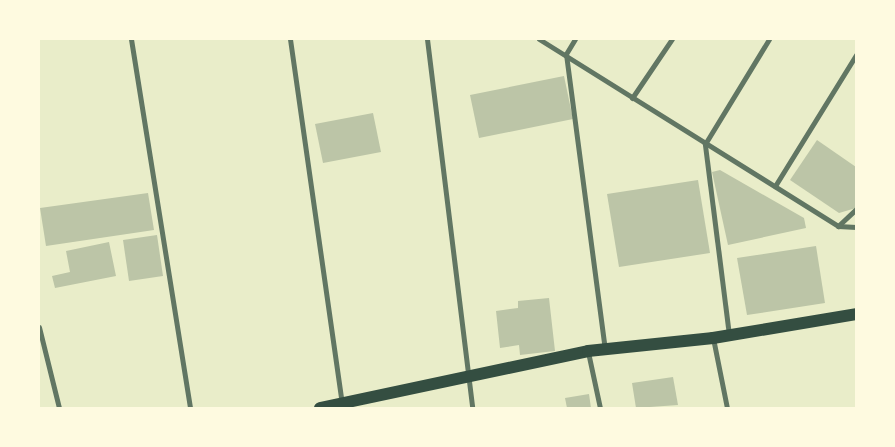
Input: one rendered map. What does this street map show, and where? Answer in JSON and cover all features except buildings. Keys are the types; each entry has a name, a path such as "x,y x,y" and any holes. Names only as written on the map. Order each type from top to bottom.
{"main road":[{"path":"320,408 588,351 729,336 856,314"}],"street":[{"path":"131,39 190,408"},
{"path":"290,39 342,404"},
{"path":"427,39 466,377 472,408"},
{"path":"539,39 566,54 632,98 838,226 856,227"},
{"path":"576,39 566,54 605,349"},
{"path":"632,98 672,39"},
{"path":"729,336 705,144 769,39"},
{"path":"775,186 856,55"},
{"path":"838,226 856,209"},
{"path":"39,327 59,408"},
{"path":"713,338 727,408"},
{"path":"588,351 600,408"}]}
